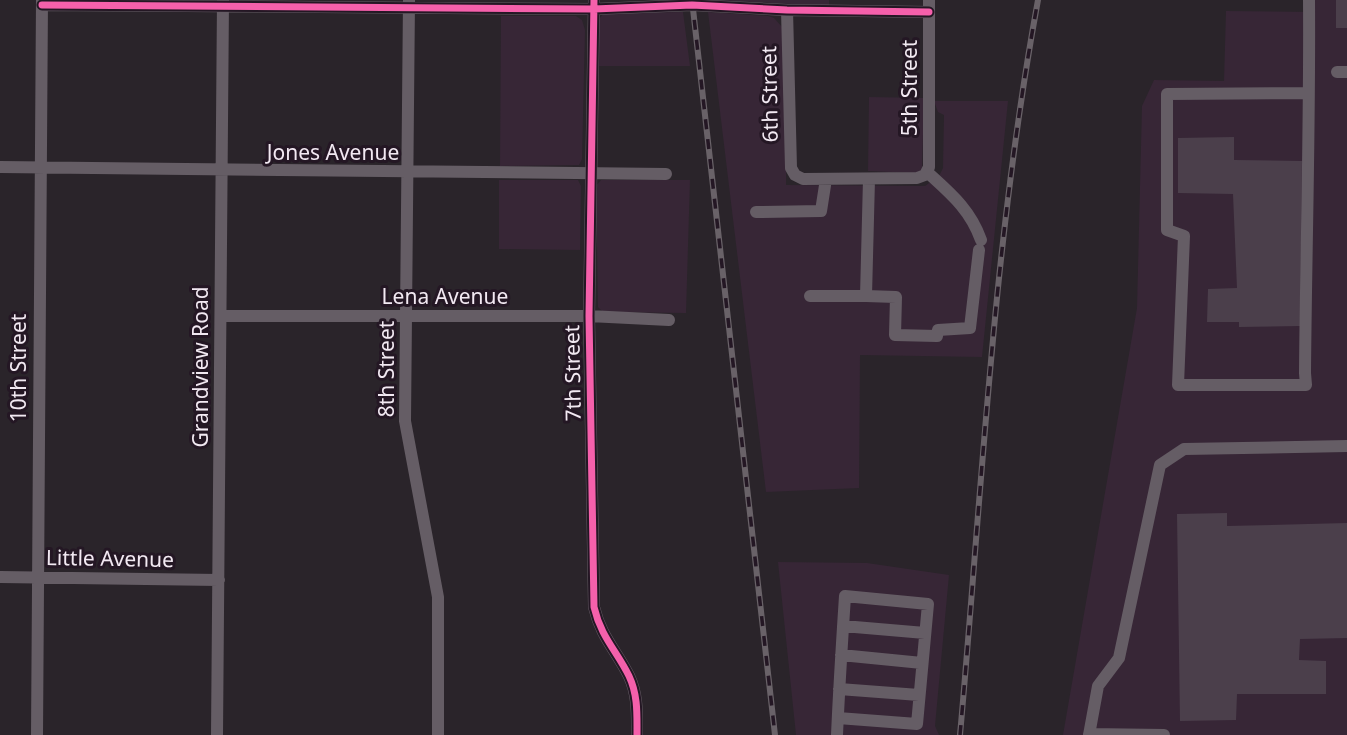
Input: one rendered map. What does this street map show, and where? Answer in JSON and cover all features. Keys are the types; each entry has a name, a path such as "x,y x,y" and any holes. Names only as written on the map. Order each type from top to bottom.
{"street":[{"path":"1308,93 1167,94 1167,230 1184,236 1178,385 1306,385 1309,0"},
{"name":"Grandview Road","path":"217,735 223,2"},
{"path":"42,3 594,4 787,10 929,6"},
{"name":"10th Street","path":"37,735 38,168 42,3"},
{"name":"8th Street","path":"409,3 405,421 438,597 438,735"},
{"name":"7th Street","path":"594,4 589,316 594,607 599,630 629,676 637,700 637,735"},
{"name":"5th Street","path":"926,174 929,6"},
{"name":"6th Street","path":"787,10 791,169 795,176 803,179 826,179"},
{"name":"Jones Avenue","path":"0,167 220,172 666,174"},
{"path":"756,212 821,211 826,179 926,174 973,218 980,245 970,328 938,330 937,335 895,335 896,298 810,296"},
{"path":"866,296 869,178"},
{"name":"Lena Avenue","path":"221,316 589,316 669,320"},
{"path":"1164,735 1089,734 1098,686 1119,658 1160,464 1184,449 1347,446"},
{"name":"Little Avenue","path":"0,577 219,580"},
{"path":"837,735 845,596 928,604 916,724 838,718"},
{"path":"843,626 925,633"},
{"path":"841,655 922,663"},
{"path":"839,689 919,695"}],"shaded area":[{"path":"713,0 829,0 829,6"},
{"path":"1313,0 1347,0 1347,735 1063,735 1137,308 1142,106 1154,80 1224,81 1226,11 1313,12"},
{"path":"683,12 690,66 598,66 599,19 604,13"},
{"path":"708,12 768,16 774,18 783,28 786,43 786,185 925,186 939,176 943,168 944,115 938,112 934,101 1008,101 982,357 860,355 859,488 766,492"},
{"path":"501,16 576,16 582,20 585,30 582,159 579,165 500,166"},
{"path":"869,97 924,98 922,170 915,173 868,171"},
{"path":"499,180 578,180 581,186 580,250 499,249"},
{"path":"601,180 690,180 686,313 603,312 598,307 596,186"},
{"path":"778,562 867,563 949,575 935,726 939,735 796,735"}],"building":[{"path":"1336,0 1347,0 1347,28 1336,28"},
{"path":"1234,137 1234,160 1302,161 1300,326 1239,327 1239,322 1207,322 1208,289 1237,288 1233,194 1178,193 1178,138"},
{"path":"1227,513 1227,526 1347,523 1347,638 1300,639 1299,660 1326,661 1326,694 1237,694 1236,720 1180,721 1177,514"}],"railway":[{"path":"692,0 775,735"},
{"path":"960,735 999,275 1038,0"}],"cycle path":[{"path":"594,0 589,316 594,607 605,635 632,683 637,735"},
{"path":"42,5 594,9 692,5 787,10 929,12"}]}
